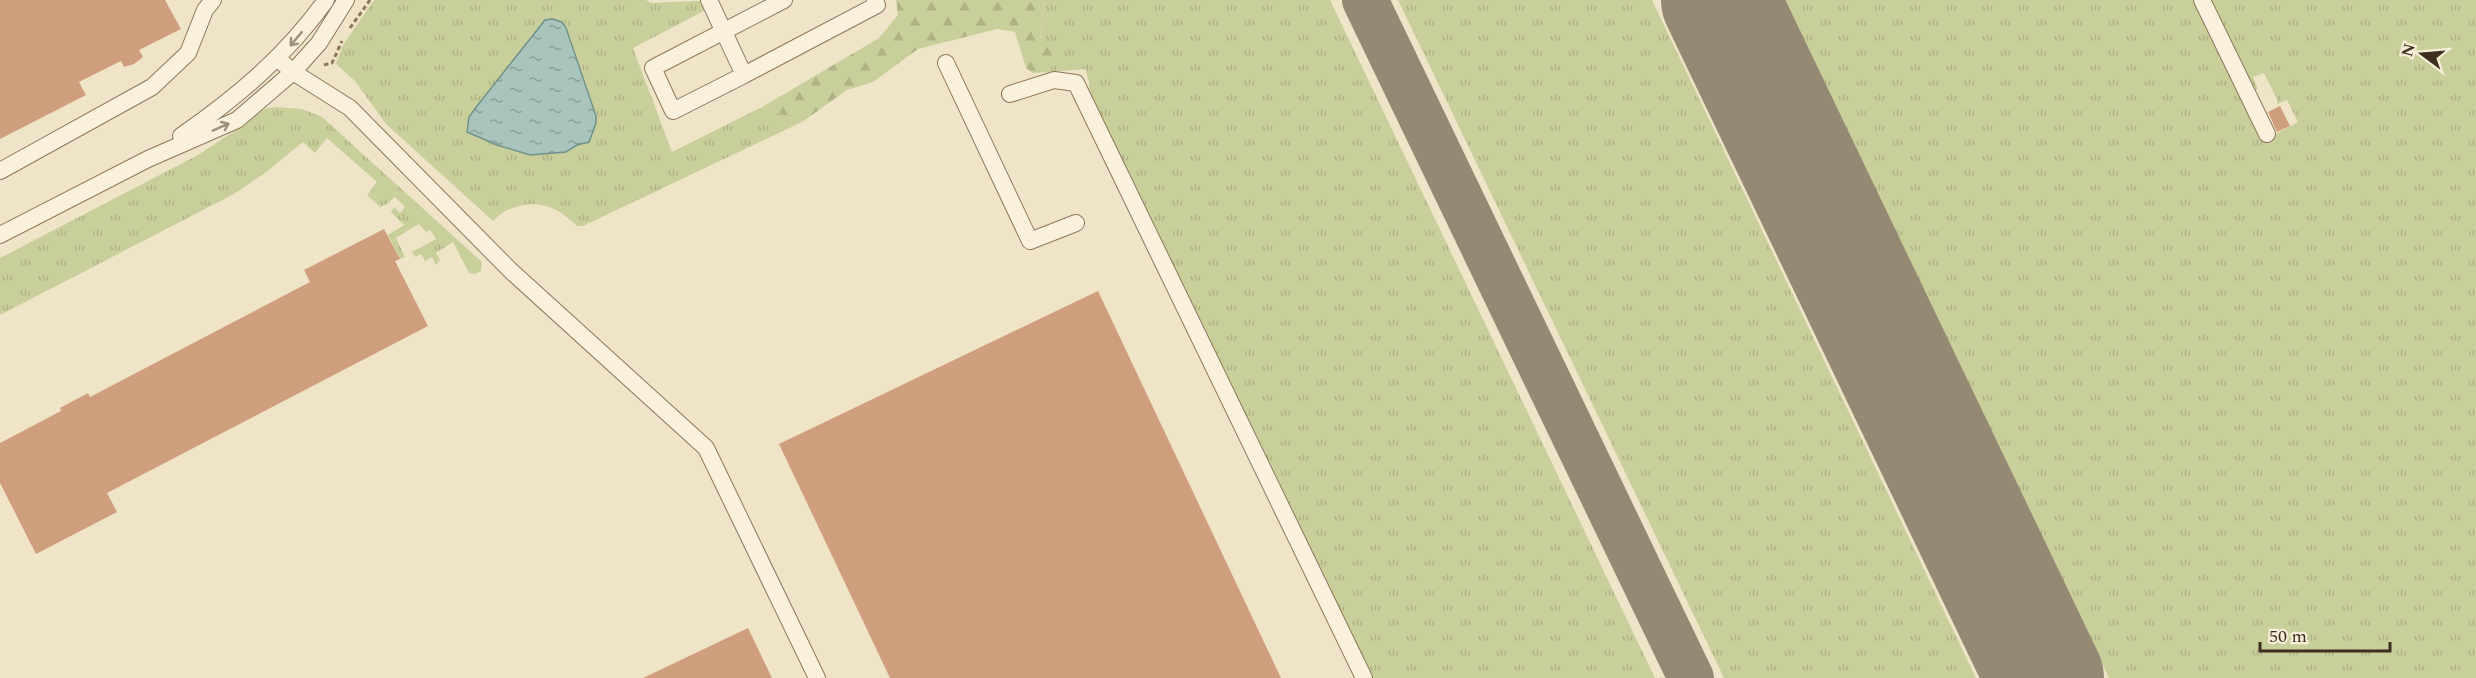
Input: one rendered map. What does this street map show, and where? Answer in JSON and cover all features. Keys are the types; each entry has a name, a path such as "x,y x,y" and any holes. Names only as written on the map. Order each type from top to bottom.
{"street":[{"path":"0,171 152,87 188,53 206,10 213,0"},
{"path":"148,159 224,106 262,74 310,23 326,0"},
{"path":"0,235 148,159 237,120 294,72 319,43 346,0"},
{"path":"709,0 744,75"},
{"path":"784,0 653,68 673,111 877,5 875,0"},
{"path":"2202,0 2266,134"},
{"path":"278,59 350,108 512,271 706,448 817,678"},
{"path":"946,63 1030,242 1076,223"},
{"path":"1010,94 1054,80 1076,83 1364,678"}],"green space":[{"path":"374,0 646,0 651,3 718,0 719,3 633,48 672,152 762,107 802,122 583,226 577,226 550,207 533,204 507,210 493,221 386,124 355,81 336,64 343,45"},
{"path":"896,0 1044,0 1040,39 1053,46 1050,72 1033,73 1026,68 1015,32 997,29 918,49 873,82 847,90 802,122 762,107 879,38 898,15"},
{"path":"1044,0 1330,0 1655,678 1371,678 1120,163 1089,89 1085,69 1050,72 1053,60 1040,40"},
{"path":"1398,0 1652,0 1976,678 1724,678"},
{"path":"1785,0 2195,0 2263,141 2298,122 2287,100 2277,104 2277,99 2264,73 2253,77 2258,89 2255,91 2206,0 2476,0 2476,678 2109,678"},
{"path":"275,107 302,109 322,117 482,262 481,271 475,274 469,273 453,242 436,253 440,260 436,265 432,257 425,261 421,254 415,257 412,252 436,239 430,230 426,232 419,224 396,238 405,257 400,259 388,235 404,225 391,212 394,207 400,213 405,207 395,197 380,207 367,195 377,182 327,138 315,153 303,142 265,173 234,194 0,315 0,258 198,155 264,109"}],"water":[{"path":"552,19 562,22 566,28 596,116 596,123 589,142 577,145 566,152 530,155 497,145 467,132 469,117 477,106 545,20"}],"building":[{"path":"0,0 165,0 181,29 139,50 143,57 134,64 124,67 121,61 79,82 86,95 0,139"},
{"path":"2280,106 2290,126 2277,132 2268,112"},
{"path":"384,229 400,259 395,261 428,326 107,493 117,512 36,554 0,483 0,443 61,411 60,408 88,393 90,397 310,282 304,270"},
{"path":"1098,291 1281,678 890,678 779,444"},
{"path":"748,628 772,678 643,678"}],"taxiway":[{"path":"1365,0 1691,678"}],"runway":[{"path":"1720,0 2045,678"}]}
